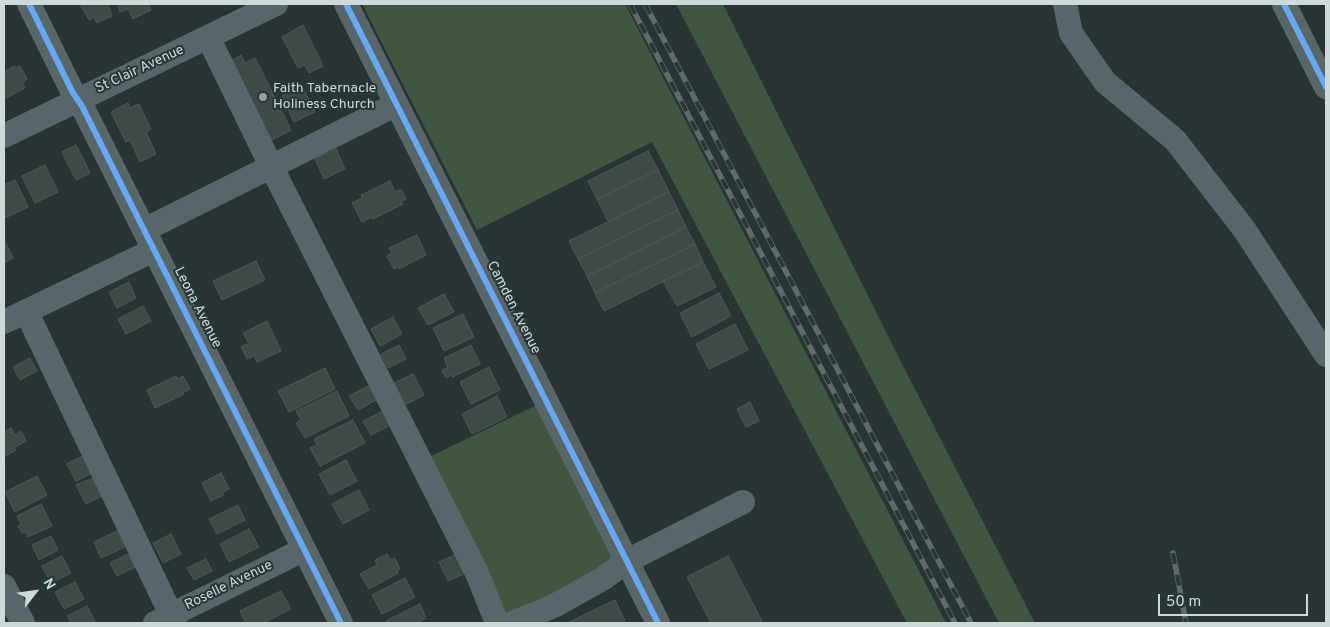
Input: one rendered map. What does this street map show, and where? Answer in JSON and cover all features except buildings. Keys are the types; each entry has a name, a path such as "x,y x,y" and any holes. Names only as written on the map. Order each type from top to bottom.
{"street":[{"name":"Leona Avenue","path":"29,4 77,100 82,106 340,623"},
{"name":"St Clair Avenue","path":"4,136 276,4"},
{"name":"Camden Avenue","path":"346,4 658,623"},
{"path":"1064,4 1071,32 1105,82 1175,140 1244,229 1326,355"},
{"path":"1284,4 1326,87"},
{"path":"208,37 271,166 477,573 497,623"},
{"path":"4,322 149,240 271,166 396,105"},
{"path":"26,311 167,621"},
{"path":"512,623 562,601 604,578 627,561 743,502"},
{"name":"Roselle Avenue","path":"167,621 303,550"},
{"path":"4,586 23,623"}],"green space":[{"path":"362,4 625,4 946,623 907,623 652,142 477,230"},
{"path":"676,4 723,4 900,360 1035,623 999,623"},
{"path":"537,405 616,564 513,615 500,613 425,459"}],"railway":[{"path":"630,4 955,623"},
{"path":"645,4 971,623"},
{"path":"1173,553 1186,623"}],"cycle path":[{"path":"29,4 341,623"},
{"path":"346,4 658,623"},
{"path":"1284,4 1326,87"}],"place":[{"name":"Faith Tabernacle Holiness Church","path":"263,97"}]}
